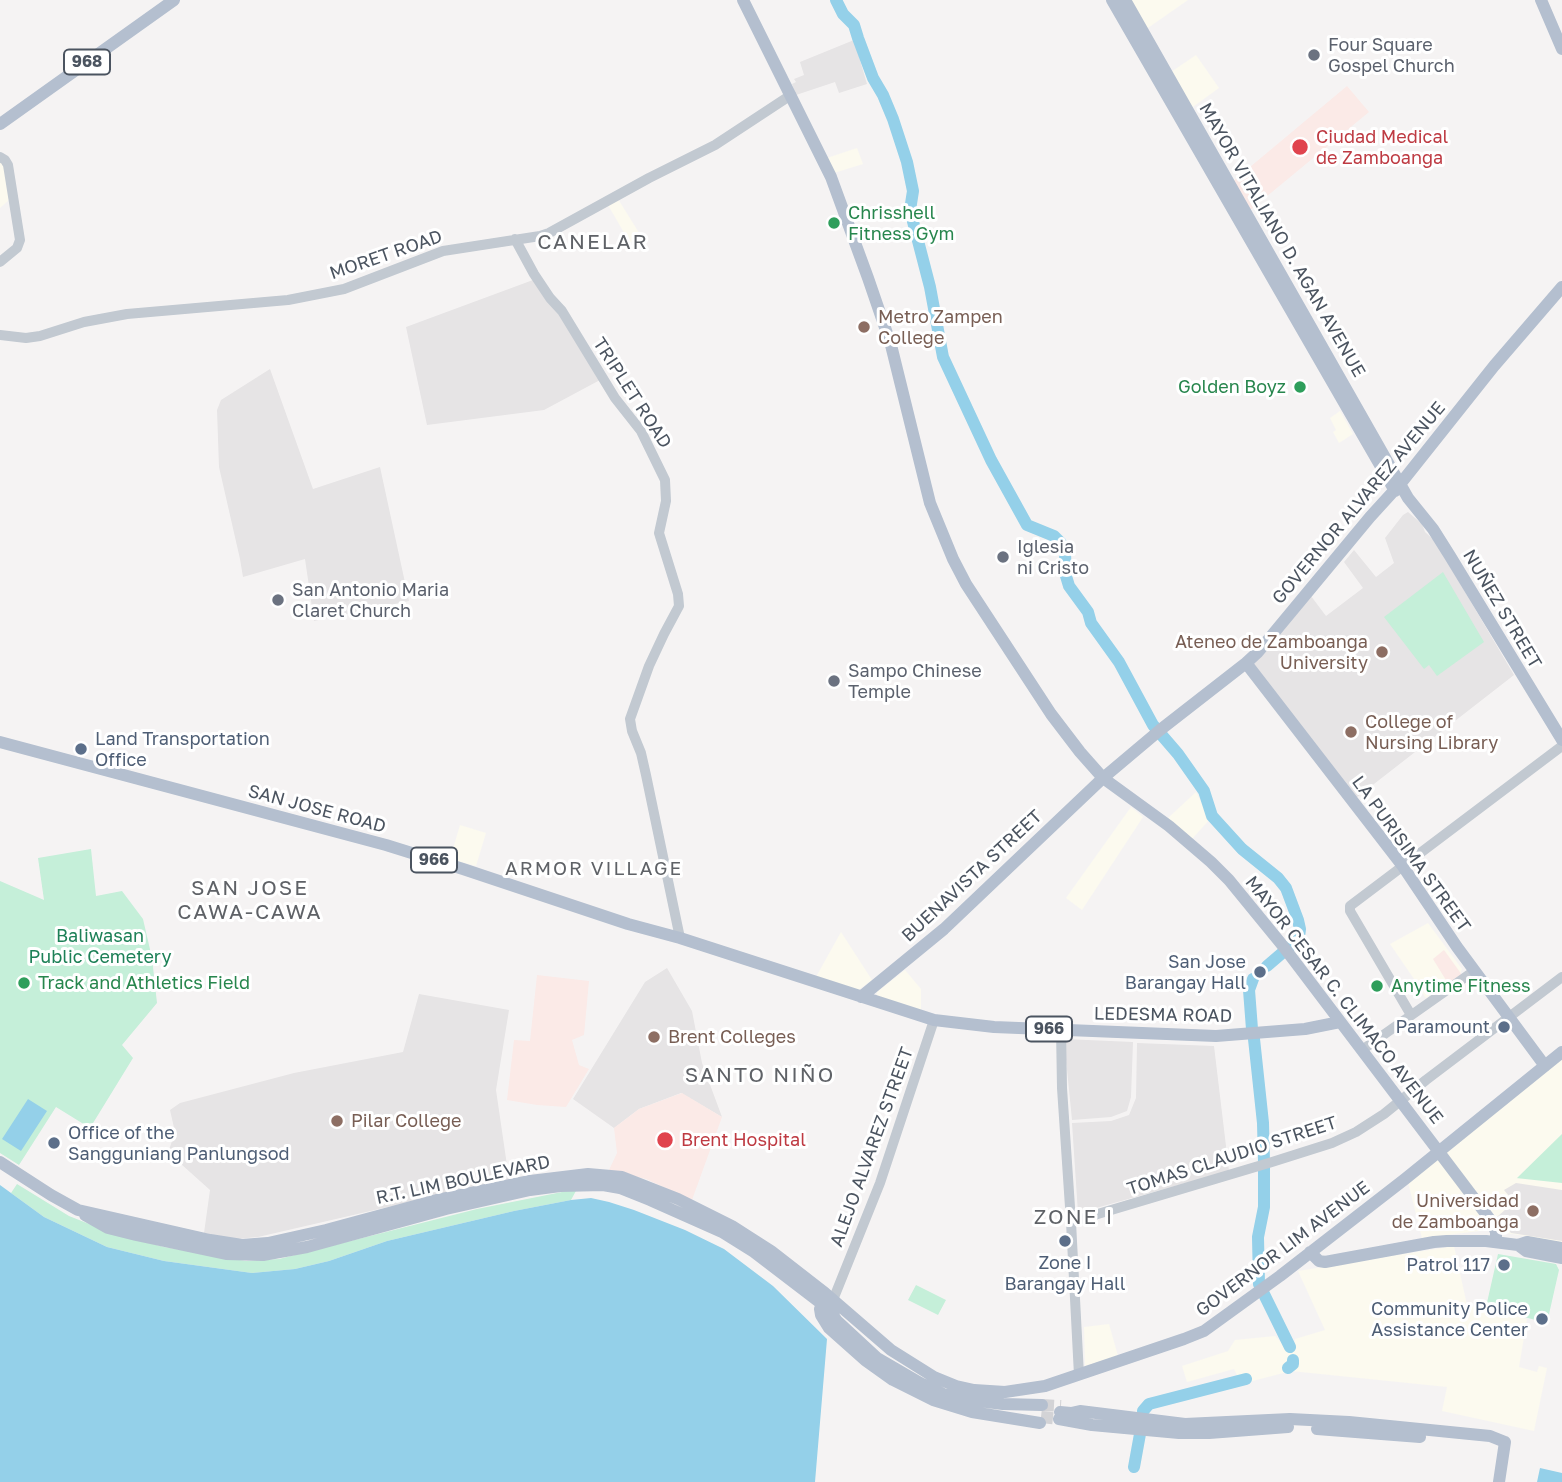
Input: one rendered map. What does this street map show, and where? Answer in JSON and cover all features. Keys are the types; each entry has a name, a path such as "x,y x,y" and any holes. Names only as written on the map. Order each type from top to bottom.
{"main road":[{"name":"968","path":"0,124 174,0"},
{"name":"MAYOR CESAR C. CLIMACO AVENUE","path":"744,0 831,177 891,345 930,503 953,559 980,606 1067,737 1103,778 1169,826 1211,862 1287,952 1492,1222 1496,1242"},
{"name":"MAYOR VITALIANO D. AGAN AVENUE","path":"1112,0 1240,213 1398,487 1408,498"},
{"name":"MAYOR VITALIANO D. AGAN AVENUE","path":"1125,0 1240,213"},
{"path":"1541,0 1562,49"},
{"name":"GOVERNOR ALVAREZ AVENUE","path":"1103,778 1246,663 1398,487 1494,366 1562,287"},
{"name":"NUÑEZ STREET","path":"1408,498 1450,556 1562,740"},
{"name":"LA PURISIMA STREET","path":"1246,663 1402,865 1474,971 1545,1066"},
{"name":"SAN JOSE ROAD","path":"0,742 372,841 862,997"},
{"name":"BUENAVISTA STREET","path":"862,997 944,929 1103,778"},
{"name":"LEDESMA ROAD","path":"862,997 934,1020 994,1027 1216,1036 1305,1029 1340,1022"},
{"name":"GOVERNOR LIM AVENUE","path":"831,1302 903,1359 956,1386 1005,1392 1045,1386 1079,1375 1204,1331 1405,1179 1562,1052"},
{"name":"R.T. LIM BOULEVARD","path":"0,1162 78,1210 210,1240 250,1245 326,1230 437,1200 513,1184 599,1174 622,1177 656,1189 732,1226 771,1251 831,1302"},
{"path":"1310,1252 1319,1261 1325,1262 1434,1242 1466,1240 1518,1245 1527,1242 1562,1248"},
{"path":"1518,1245 1526,1251 1562,1258"},
{"path":"831,1302 834,1317 877,1358 920,1383 943,1394 1041,1414"},
{"path":"1060,1415 1071,1413 1079,1417 1185,1424 1290,1419 1490,1436 1504,1442 1499,1482"}],"street":[{"name":"MORET ROAD","path":"0,335 26,338 84,322 127,314 288,300 344,289 443,251 550,233 723,141 791,95"},
{"path":"0,157 8,165 20,240 17,248 0,262"},
{"name":"TRIPLET ROAD","path":"515,239 534,275 562,311 615,398 641,430 665,480 666,501 659,533 678,594 679,606 649,666 630,719 641,753 680,938"},
{"path":"1411,1015 1349,909 1352,902 1562,746"},
{"path":"1362,1050 1474,971"},
{"name":"TOMAS CLAUDIO STREET","path":"1071,1222 1332,1143 1356,1132 1384,1114 1562,977"},
{"name":"ALEJO ALVAREZ STREET","path":"831,1302 880,1183 934,1020"},
{"path":"1061,1029 1079,1375"}],"shaded area":[{"path":"1128,0 1188,0 1145,30"},
{"path":"854,40 867,84 839,93 835,82 796,95 792,84 796,82 794,79 804,75 800,62"},
{"path":"1196,55 1219,88 1190,109 1171,72"},
{"name":"Ciudad Medical de Zamboanga","path":"1347,86 1369,112 1249,211 1232,182"},
{"path":"857,148 863,164 834,173 827,158"},
{"path":"0,160 5,162 9,200 0,208"},
{"path":"618,199 641,236 630,243 608,205"},
{"path":"533,280 558,309 600,380 544,410 427,425 406,327"},
{"path":"270,369 313,489 380,467 409,601 314,621 305,559 243,577 219,467 217,410 221,400"},
{"path":"1340,411 1353,434 1339,443 1330,418"},
{"name":"Ateneo de Zamboanga University","path":"1408,512 1435,541 1514,675 1356,798 1253,663 1311,596 1326,616 1363,588 1344,562 1354,550 1376,577 1394,563 1385,538"},
{"path":"1196,792 1210,819 1192,839 1168,818"},
{"path":"1131,807 1143,817 1082,910 1066,898"},
{"path":"460,825 486,833 476,866 450,859"},
{"path":"1428,923 1462,969 1460,974 1426,998 1390,944"},
{"path":"841,932 872,980 857,991 816,977"},
{"path":"1444,950 1462,975 1449,985 1433,959"},
{"name":"Brent Colleges","path":"667,968 692,1011 702,1063 722,1117 681,1093 639,1109 614,1128 573,1099 645,982"},
{"path":"905,970 921,989 921,1010 877,996 877,992"},
{"path":"537,975 589,981 584,1035 572,1040 579,1065 589,1069 566,1107 507,1100 514,1040 530,1041"},
{"name":"Pilar College","path":"419,994 509,1010 496,1090 509,1179 258,1237 235,1239 204,1233 210,1190 169,1150 175,1132 170,1110 180,1103 294,1073 403,1052"},
{"path":"1064,1039 1133,1042 1131,1097 1127,1111 1111,1117 1072,1120"},
{"path":"1137,1043 1214,1046 1229,1171 1078,1213 1072,1123 1111,1121 1129,1115 1136,1098"},
{"path":"1562,1054 1562,1242 1488,1230 1422,1238 1407,1178"},
{"name":"Brent Hospital","path":"682,1093 722,1117 692,1200 646,1179 609,1170 617,1153 614,1128 639,1109"},
{"name":"Universidad de Zamboanga","path":"1516,1183 1562,1190 1562,1241 1511,1233 1497,1217 1514,1202 1504,1190"},
{"path":"1454,1246 1467,1305 1527,1319 1519,1367 1537,1372 1539,1366 1547,1368 1534,1431 1442,1411 1447,1387 1291,1371 1241,1384 1234,1369 1187,1382 1182,1366 1228,1351 1235,1340 1275,1336 1287,1349 1294,1348 1295,1339 1325,1330 1298,1271"},
{"path":"1109,1324 1118,1356 1085,1366 1084,1327"}],"green space":[{"path":"1443,572 1484,642 1437,676 1429,665 1424,669 1384,617"},
{"name":"Baliwasan Public Cemetery","path":"91,849 96,896 122,891 143,919 152,958 157,1003 122,1045 133,1058 90,1128 56,1107 19,1165 0,1153 0,881 44,900 38,858"},
{"path":"1562,1134 1562,1183 1516,1178 1517,1178"},
{"path":"17,1184 69,1216 112,1233 164,1247 246,1261 279,1259 477,1209 577,1189 571,1200 387,1241 329,1261 295,1269 252,1273 164,1261 107,1247 44,1217 11,1193"},
{"path":"1498,1254 1556,1264 1559,1270 1547,1323 1486,1307"},
{"path":"916,1285 946,1300 938,1315 908,1300"}],"water":[{"path":"28,1099 47,1111 21,1151 2,1139"},
{"path":"0,1185 44,1217 107,1247 164,1261 252,1273 295,1269 329,1261 387,1241 571,1200 591,1198 634,1210 724,1249 773,1286 827,1339 815,1482 0,1482"},
{"path":"1540,1468 1562,1473 1562,1482 1537,1482"}],"waterway":[{"path":"836,0 843,14 854,25 873,78 893,119 907,162 913,191 910,210 930,287 943,357 991,460 1027,525 1054,536 1061,543 1065,553 1069,586 1119,662 1153,725 1204,791 1212,816 1242,849 1278,878 1286,888 1298,920 1299,937 1267,966"},
{"path":"1252,1029 1249,990 1253,979"},
{"path":"1254,1039 1263,1123 1264,1162"},
{"path":"1264,1167 1264,1207 1258,1237 1259,1284 1290,1347"},
{"path":"1288,1368 1293,1364 1293,1360"},
{"path":"1143,1411 1149,1404 1246,1379"},
{"path":"1134,1467 1140,1434"}],"tunnel":[{"path":"1042,1405 1061,1406"},
{"path":"1041,1417 1059,1419"}],"place":[{"name":"Four Square Gospel Church","path":"1314,55"},
{"name":"Ciudad Medical de Zamboanga","path":"1300,147"},
{"name":"Chrisshell Fitness Gym","path":"834,223"},
{"name":"Metro Zampen College","path":"864,327"},
{"name":"Golden Boyz","path":"1300,387"},
{"name":"Iglesia ni Cristo","path":"1003,557"},
{"name":"San Antonio Maria Claret Church","path":"278,600"},
{"name":"Ateneo de Zamboanga University","path":"1382,652"},
{"name":"Sampo Chinese Temple","path":"834,681"},
{"name":"College of Nursing Library","path":"1351,732"},
{"name":"Land Transportation Office","path":"81,749"},
{"name":"San Jose Barangay Hall","path":"1260,972"},
{"name":"Track and Athletics Field","path":"24,983"},
{"name":"Anytime Fitness","path":"1377,986"},
{"name":"Paramount","path":"1504,1027"},
{"name":"Brent Colleges","path":"654,1037"},
{"name":"Pilar College","path":"337,1121"},
{"name":"Brent Hospital","path":"665,1140"},
{"name":"Office of the Sangguniang Panlungsod","path":"54,1143"},
{"name":"Universidad de Zamboanga","path":"1533,1211"},
{"name":"Zone I Barangay Hall","path":"1065,1241"},
{"name":"Patrol 117","path":"1504,1265"},
{"name":"Community Police Assistance Center","path":"1542,1319"}],"district":[{"name":"CANELAR","path":"593,242"},
{"name":"ARMOR VILLAGE","path":"594,869"},
{"name":"SAN JOSE CAWA-CAWA","path":"250,900"},
{"name":"SANTO NIÑO","path":"760,1075"},
{"name":"ZONE I","path":"1074,1217"}]}
